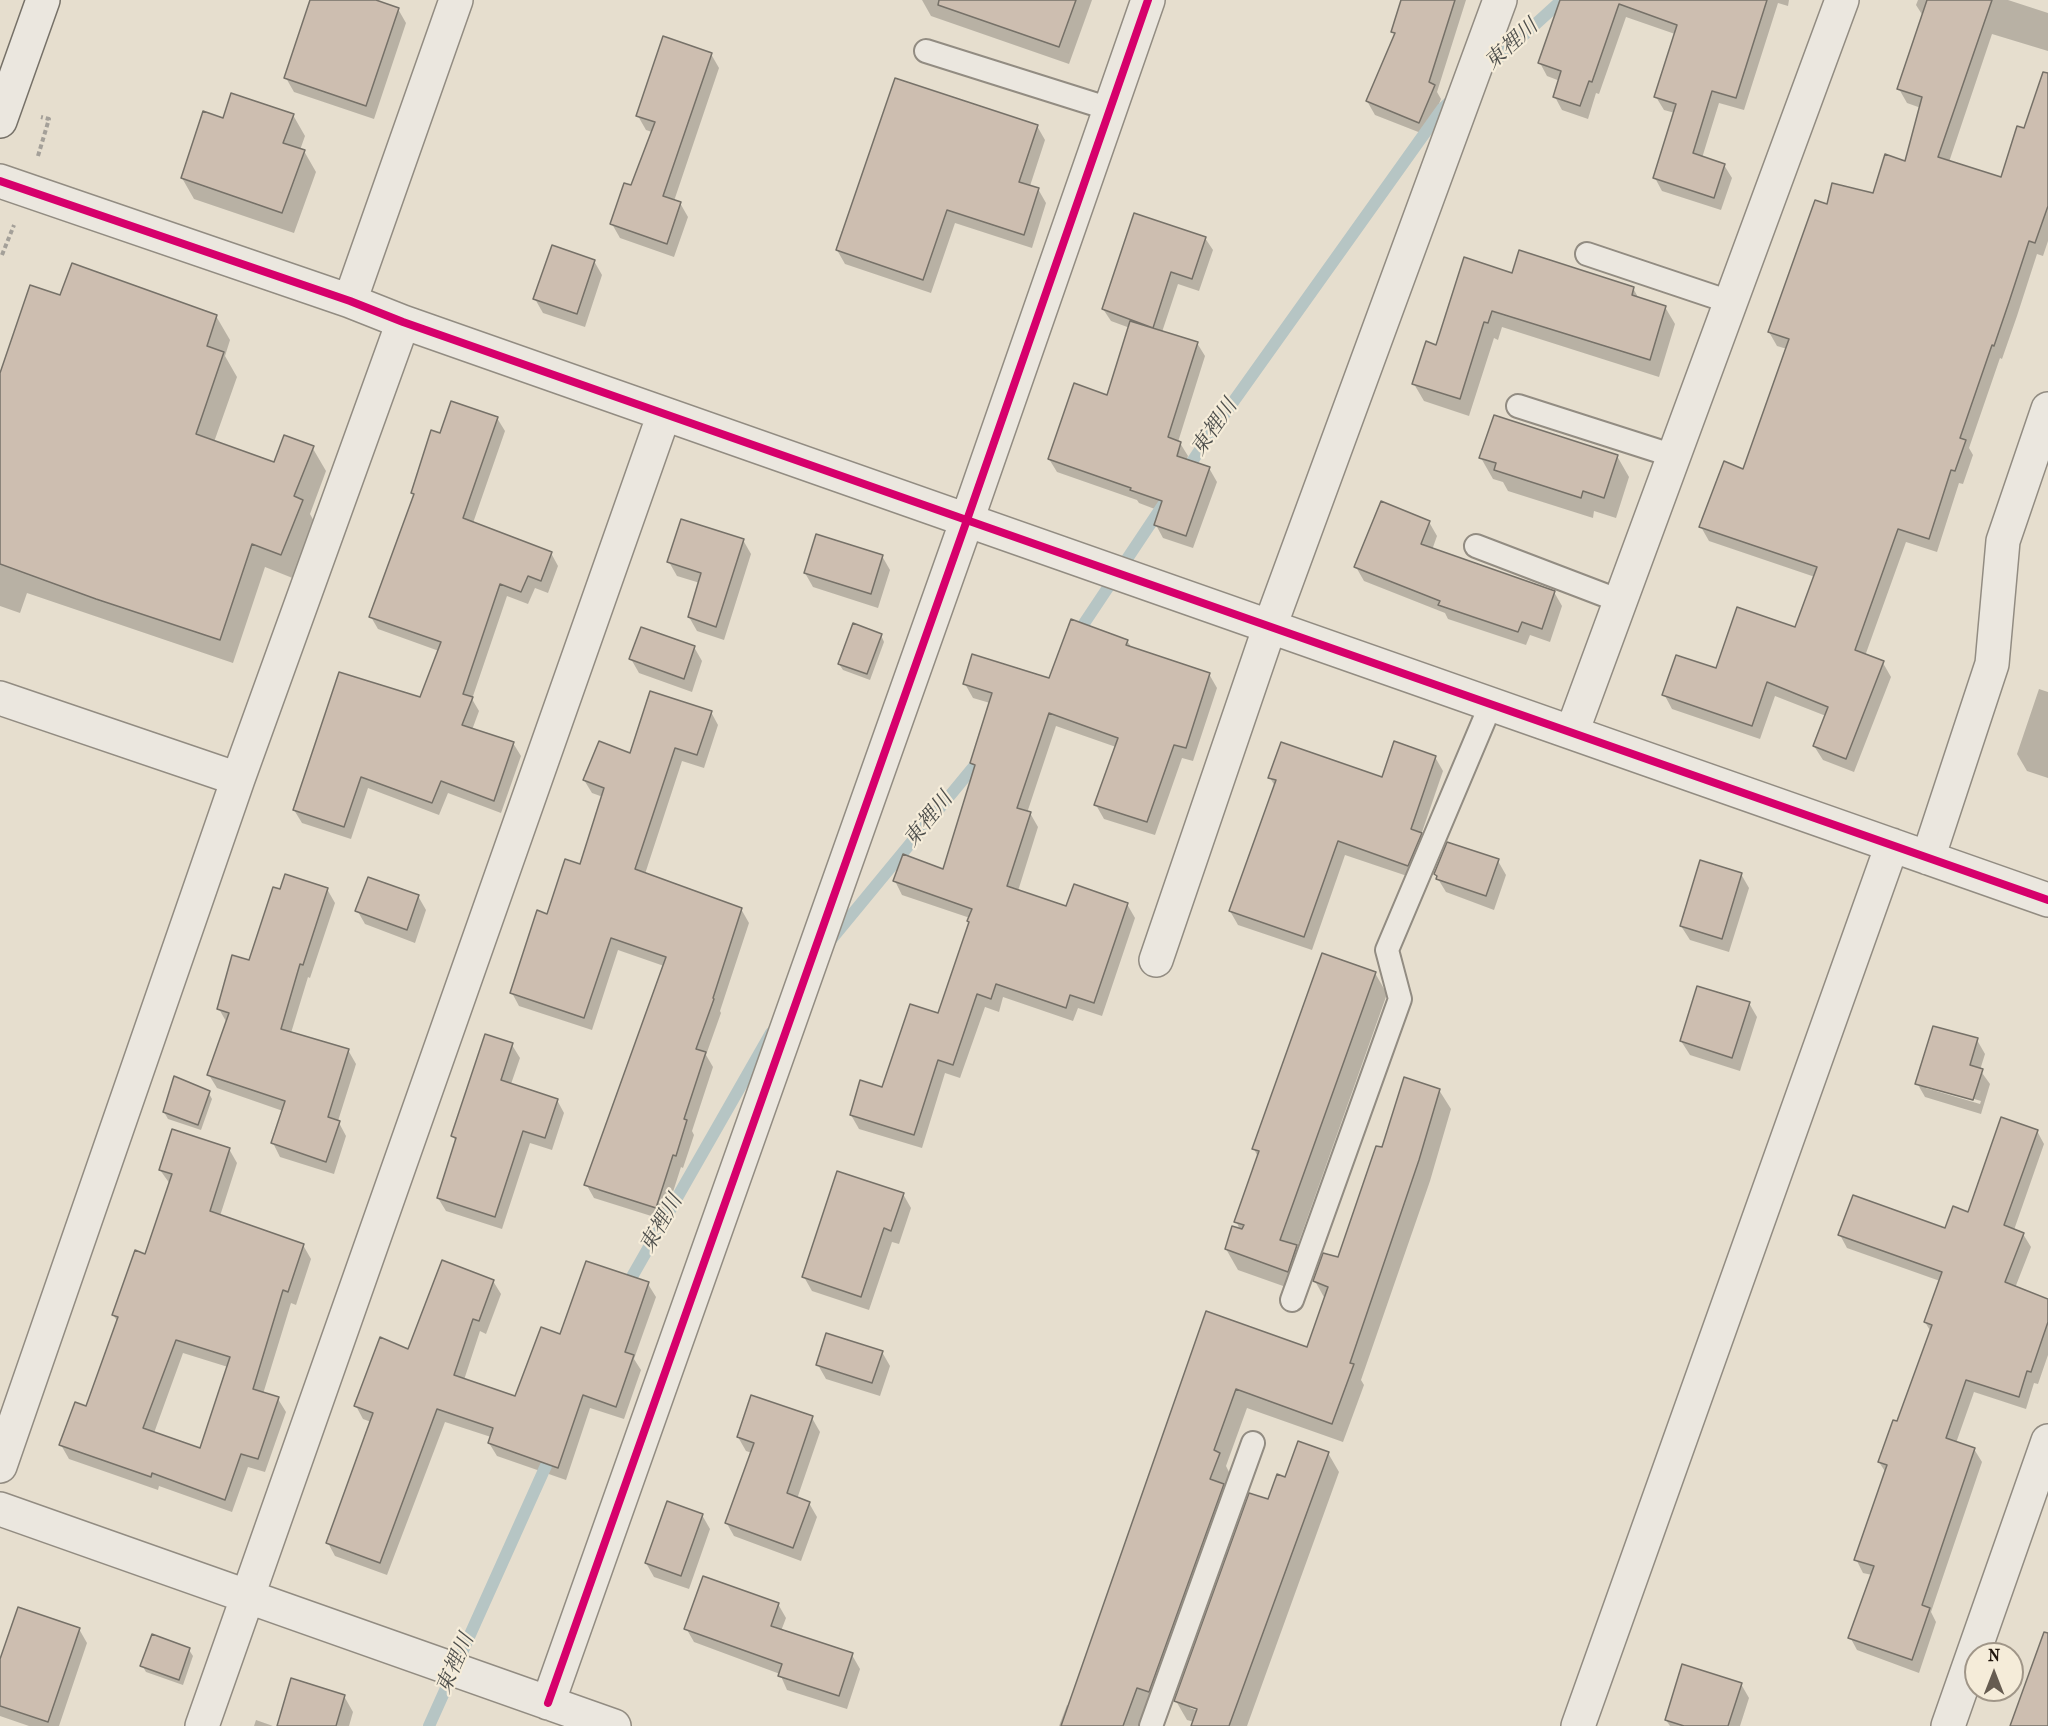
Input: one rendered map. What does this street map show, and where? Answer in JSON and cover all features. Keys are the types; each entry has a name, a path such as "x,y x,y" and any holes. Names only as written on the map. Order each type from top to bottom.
{"street":[{"path":"0,121 43,0"},
{"path":"350,301 456,0"},
{"path":"548,1703 967,520 1148,0"},
{"path":"1156,960 1270,626 1500,0"},
{"path":"1572,732 1842,0"},
{"path":"0,181 350,301 403,322 2048,900"},
{"path":"0,1466 238,779 403,322"},
{"path":"1928,858 1992,664 2003,541 2048,409"},
{"path":"202,1726 664,414"},
{"path":"0,698 238,779"},
{"path":"1578,1726 1892,845"},
{"path":"1948,1726 2048,1441"},
{"path":"0,1509 548,1703 579,1720 614,1726"}],"lane":[{"path":"926,51 1110,110"},
{"path":"1587,254 1731,302"},
{"path":"1518,406 1674,456"},
{"path":"1476,546 1620,601"},
{"path":"1292,1300 1400,999 1387,950 1491,704"},
{"path":"1151,1726 1253,1443"}],"path":[{"path":"0,254 2,255 0,262"}],"building":[{"path":"310,0 376,0 399,8 366,106 284,78"},
{"path":"939,0 1076,0 1059,47 938,5"},
{"path":"1401,0 1455,0 1429,82 1435,85 1419,123 1366,101 1395,33 1391,32"},
{"path":"1560,0 1767,0 1736,98 1712,91 1693,153 1725,164 1714,198 1653,178 1676,104 1654,97 1677,25 1619,4 1592,82 1589,81 1580,106 1553,97 1561,71 1538,63"},
{"path":"1927,0 1992,0 1938,157 2001,177 2017,126 2024,128 2043,72 2048,73 2048,206 2035,243 2029,241 1960,438 1966,440 1955,471 1951,470 1929,539 1898,529 1855,650 1884,661 1846,759 1813,746 1828,707 1767,682 1752,726 1662,695 1676,655 1716,668 1737,607 1795,627 1817,567 1699,527 1724,461 1743,469 1789,339 1768,332 1815,200 1827,204 1832,183 1873,193 1885,154 1905,161 1922,97 1897,89"},
{"path":"663,36 712,53 663,196 681,202 667,244 610,224 624,183 631,185 655,122 636,116"},
{"path":"895,78 1038,125 1019,182 1039,188 1024,235 947,210 923,280 836,250"},
{"path":"231,93 294,114 283,143 305,150 282,213 181,178 203,111 223,118"},
{"path":"1134,213 1206,237 1192,279 1171,272 1153,328 1102,309"},
{"path":"552,245 595,260 577,314 533,299"},
{"path":"1519,250 1634,287 1632,295 1666,306 1650,360 1492,311 1488,323 1484,322 1460,399 1412,384 1426,341 1436,345 1464,257 1512,273"},
{"path":"72,263 217,315 207,346 224,352 196,434 274,462 284,435 314,446 294,496 303,500 281,555 252,544 220,640 0,564 0,373 30,285 60,295"},
{"path":"1130,321 1198,342 1168,437 1181,442 1177,456 1210,467 1186,536 1154,525 1162,501 1048,459 1074,383 1107,395"},
{"path":"451,401 498,417 463,518 552,552 541,581 528,576 521,592 500,584 463,694 473,697 462,725 514,742 494,801 441,781 432,803 361,777 344,827 293,810 339,672 420,697 441,642 369,617 414,494 411,493 431,430 440,433"},
{"path":"1494,415 1618,455 1604,498 1583,491 1581,498 1494,470 1496,463 1479,458"},
{"path":"1381,501 1430,521 1421,544 1555,591 1542,629 1522,622 1518,632 1438,605 1440,601 1354,567"},
{"path":"681,519 744,539 716,627 688,617 701,573 667,562"},
{"path":"816,534 883,555 871,594 804,573"},
{"path":"1071,619 1128,640 1126,645 1210,673 1186,748 1174,745 1147,822 1094,805 1118,738 1049,713 1017,808 1031,812 1007,886 1066,906 1074,884 1128,903 1094,1003 1070,995 1066,1008 996,984 991,999 977,994 953,1065 938,1060 914,1135 850,1115 860,1080 882,1087 910,1004 938,1013 969,922 967,921 972,909 893,881 903,854 943,869 975,765 970,763 992,693 963,684 972,654 1049,678"},
{"path":"853,623 882,634 867,674 838,664"},
{"path":"641,627 695,646 684,679 629,659"},
{"path":"650,691 712,711 697,755 675,748 635,869 742,908 696,1049 706,1052 684,1119 687,1120 656,1208 584,1185 666,957 611,938 584,1018 510,993 537,910 547,914 565,859 580,864 604,788 583,780 599,741 630,753"},
{"path":"1394,741 1436,756 1411,829 1422,833 1408,866 1338,841 1304,937 1229,911 1276,780 1268,778 1281,742 1382,777"},
{"path":"1447,842 1499,859 1486,896 1436,879 1437,876 1434,874"},
{"path":"1700,860 1742,873 1722,939 1680,926"},
{"path":"285,874 328,888 303,965 300,964 281,1029 349,1049 328,1117 340,1121 326,1162 271,1143 285,1101 207,1075 229,1013 217,1009 232,955 249,960 273,887 280,889"},
{"path":"368,877 419,895 407,930 355,911"},
{"path":"1322,953 1376,972 1280,1240 1297,1245 1288,1272 1225,1249 1232,1226 1242,1229 1244,1225 1234,1222 1259,1151 1252,1149"},
{"path":"1697,986 1750,1002 1732,1058 1680,1041"},
{"path":"1933,1026 1978,1038 1970,1065 1983,1069 1973,1100 1915,1084"},
{"path":"485,1034 513,1043 501,1080 558,1099 545,1138 523,1131 495,1217 437,1198 456,1138 451,1136"},
{"path":"174,1076 210,1091 198,1125 163,1112"},
{"path":"1404,1077 1440,1089 1419,1160 1350,1363 1354,1364 1332,1424 1236,1389 1214,1450 1220,1453 1210,1479 1224,1484 1149,1692 1137,1688 1123,1726 1061,1726 1206,1311 1307,1347 1328,1287 1313,1281 1323,1253 1338,1257 1376,1146 1382,1147"},
{"path":"2001,1117 2038,1130 2004,1225 2024,1233 2005,1282 2048,1299 2048,1322 2031,1372 2027,1371 2019,1397 1966,1380 1946,1438 1975,1448 1922,1605 1930,1608 1912,1660 1848,1638 1874,1566 1854,1560 1887,1465 1878,1462 1893,1420 1897,1421 1932,1325 1924,1322 1942,1272 1838,1235 1853,1195 1945,1228 1953,1206 1968,1212"},
{"path":"172,1129 230,1148 210,1211 304,1244 288,1292 283,1290 253,1389 279,1397 258,1459 241,1454 225,1500 152,1473 151,1477 59,1445 75,1402 86,1406 118,1317 112,1315 135,1250 145,1254 172,1174 159,1170","holes":["176,1340 230,1357 200,1448 143,1428"]},
{"path":"837,1171 904,1193 891,1231 884,1228 861,1297 802,1277"},
{"path":"442,1260 494,1280 479,1321 473,1319 454,1375 515,1396 541,1327 560,1334 586,1261 649,1282 625,1352 634,1355 616,1407 583,1395 558,1468 488,1443 493,1428 437,1409 380,1563 326,1543 373,1413 354,1406 380,1337 408,1349"},
{"path":"826,1333 883,1351 872,1383 816,1365"},
{"path":"751,1395 813,1416 787,1493 810,1502 793,1548 725,1523 754,1443 737,1437"},
{"path":"1298,1441 1329,1452 1229,1726 1191,1726 1197,1709 1174,1701 1249,1493 1268,1499 1277,1474 1285,1477"},
{"path":"667,1501 703,1514 681,1576 645,1563"},
{"path":"703,1576 779,1603 771,1626 853,1653 839,1696 778,1676 782,1664 684,1629"},
{"path":"18,1607 80,1628 48,1722 0,1706 0,1659"},
{"path":"2044,1632 2048,1633 2048,1726 2010,1726 2019,1702 2024,1702 2024,1687"},
{"path":"152,1634 190,1648 179,1680 140,1666"},
{"path":"1682,1664 1742,1683 1728,1726 1684,1726 1665,1720"},
{"path":"291,1678 345,1695 336,1726 277,1726"}],"waterway":[{"name":"東裡川","path":"1483,72 1562,0"},
{"name":"東裡川","path":"1183,475 1442,109 1455,97"},
{"name":"東裡川","path":"1075,637 1167,499"},
{"name":"東裡川","path":"830,941 985,753"},
{"name":"東裡川","path":"625,1289 771,1033"},
{"name":"東裡川","path":"429,1726 553,1450"}],"cycle path":[{"path":"548,1703 967,520 1148,0"},
{"path":"0,181 350,301 403,322 2048,900"}]}
